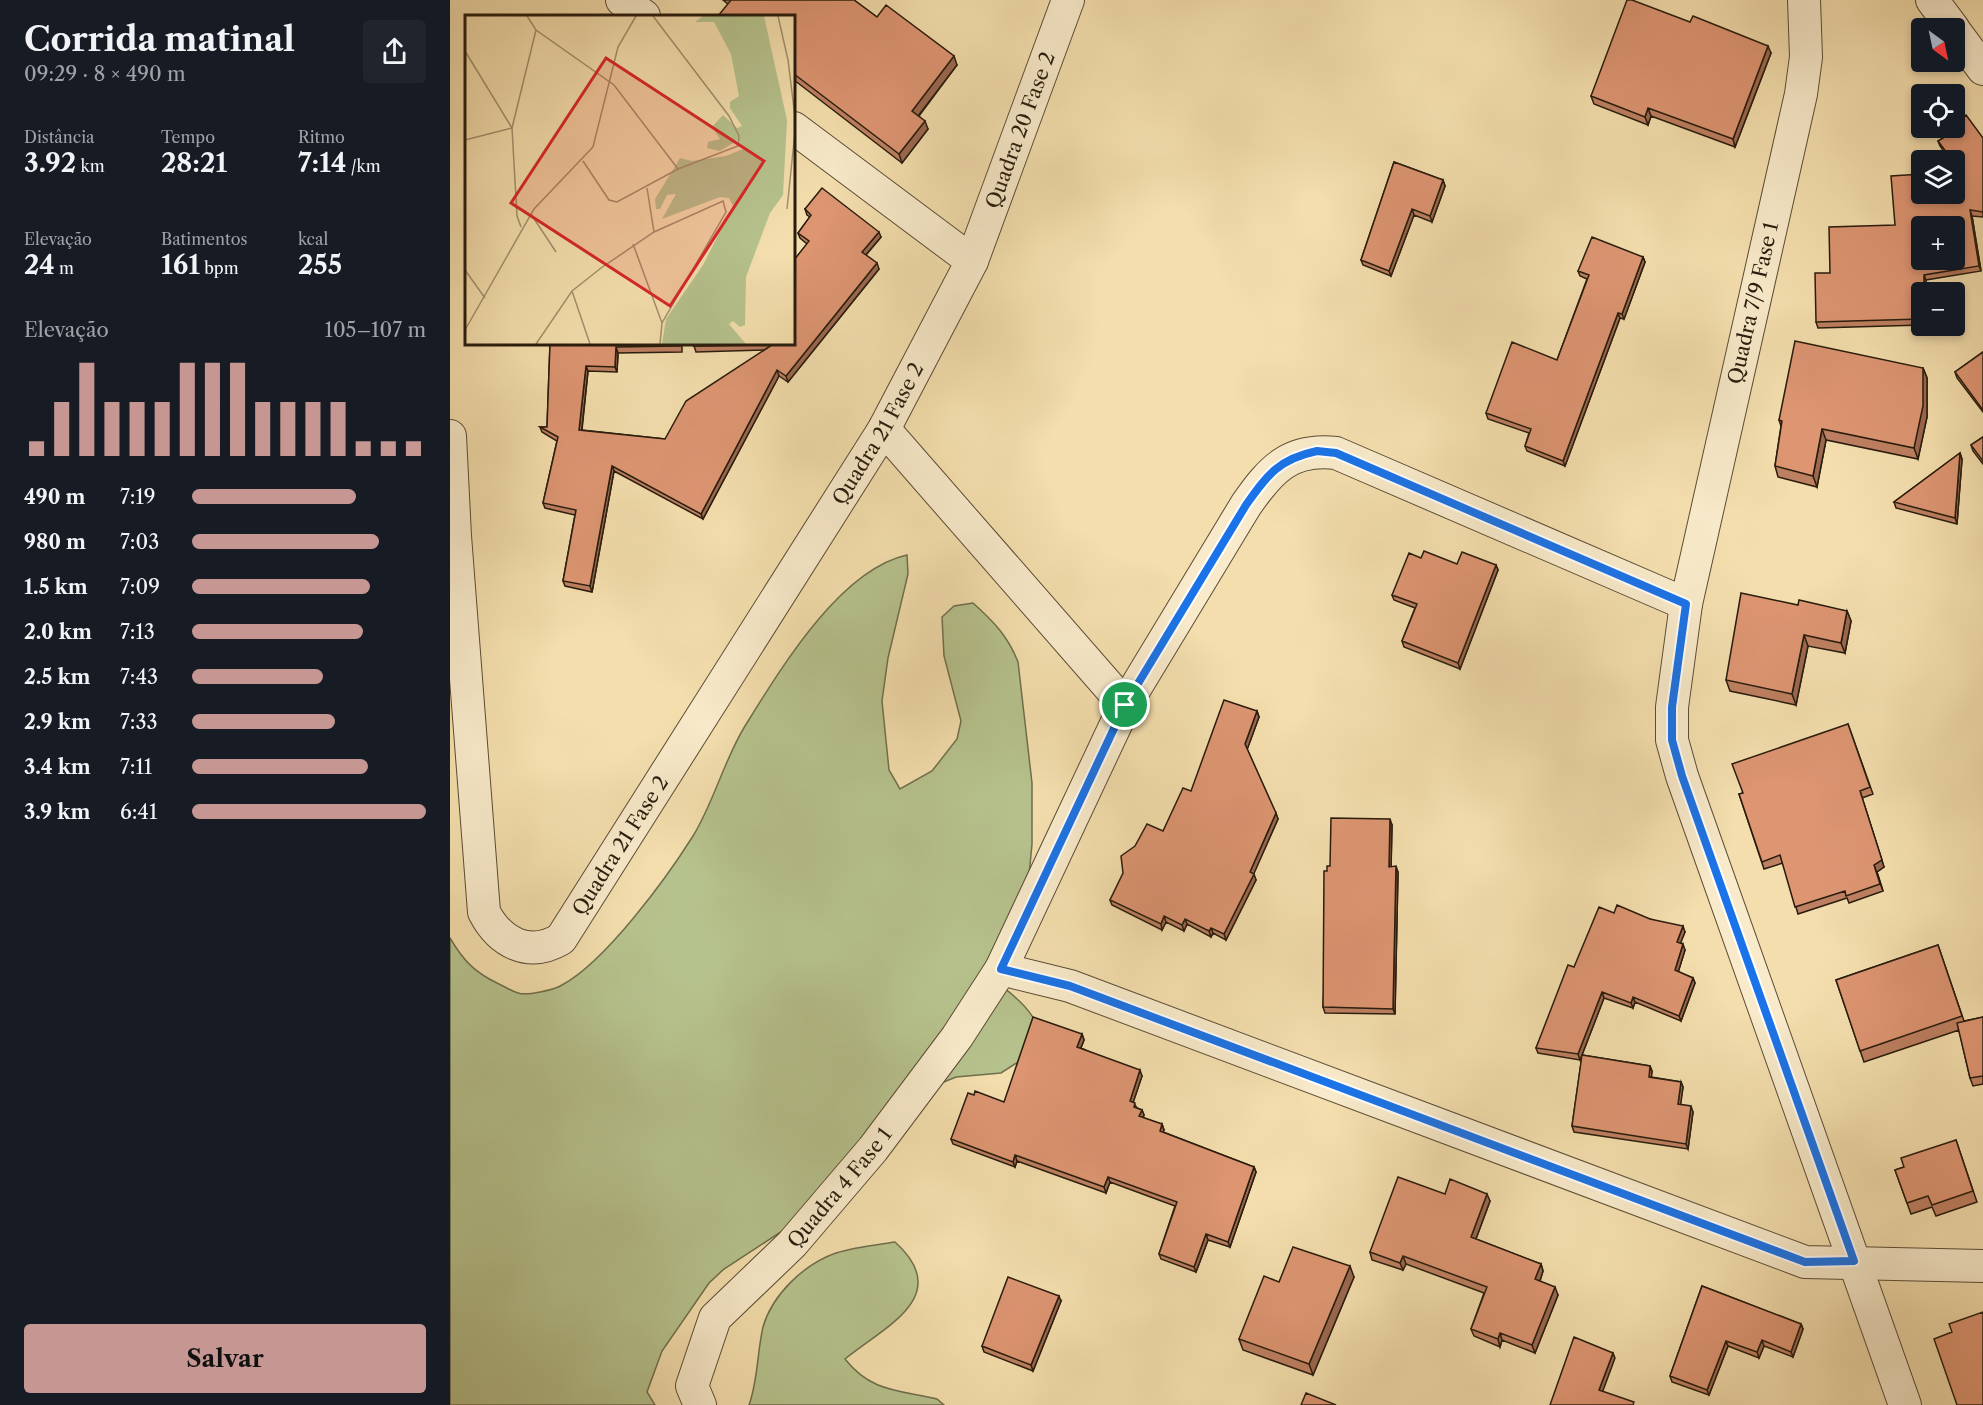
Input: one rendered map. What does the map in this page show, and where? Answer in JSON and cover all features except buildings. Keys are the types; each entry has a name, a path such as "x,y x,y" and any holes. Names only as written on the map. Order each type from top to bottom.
{"street":[{"path":"622,0 643,15"},
{"name":"Quadra 20 Fase 2","path":"972,261 1068,0"},
{"path":"1932,0 1946,18"},
{"name":"Quadra 7/9 Fase 1","path":"1796,4 1806,57 1801,93 1686,604 1672,707 1672,740 1682,776 1905,1405"},
{"path":"1965,44 1983,69"},
{"path":"795,129 972,261"},
{"name":"Quadra 21 Fase 2","path":"450,436 454,536 484,912 493,929 506,940 524,947 546,948 561,939 884,429 972,261"},
{"path":"884,429 1125,705"},
{"name":"Quadra 4 Fase 1","path":"700,1405 692,1386 715,1318 792,1244 873,1149 957,1037 1001,969 1125,705 1246,505 1266,476 1294,456 1317,451 1336,453 1686,604"},
{"path":"1001,969 1070,986 1805,1262 1854,1261 1983,1266"}],"green space":[{"path":"907,555 908,574 888,658 882,701 889,770 900,789 932,771 957,739 961,721 944,656 942,617 954,606 973,603 1010,644 1018,662 1032,783 1032,844 1024,928 985,974 1018,999 1032,1015 1038,1032 1035,1051 1001,1073 956,1077 939,1084 813,1211 724,1269 709,1283 662,1351 647,1392 655,1405 450,1405 450,938 475,970 518,993 534,993 553,989 579,974 634,918 681,854 707,809 745,726 794,651 814,625 858,580 882,564"},
{"path":"895,1242 912,1261 918,1279 916,1294 907,1309 894,1322 845,1359 855,1370 875,1384 937,1399 944,1405 749,1405 763,1327 767,1315 782,1292 801,1273 824,1258 850,1249"}],"route":[{"path":"1317,451 1336,453 1686,604 1672,707 1672,740 1682,776 1854,1261 1805,1262 1557,1171 1070,986 1001,969 1125,705 1246,505 1266,476 1294,456 1317,451"}]}
